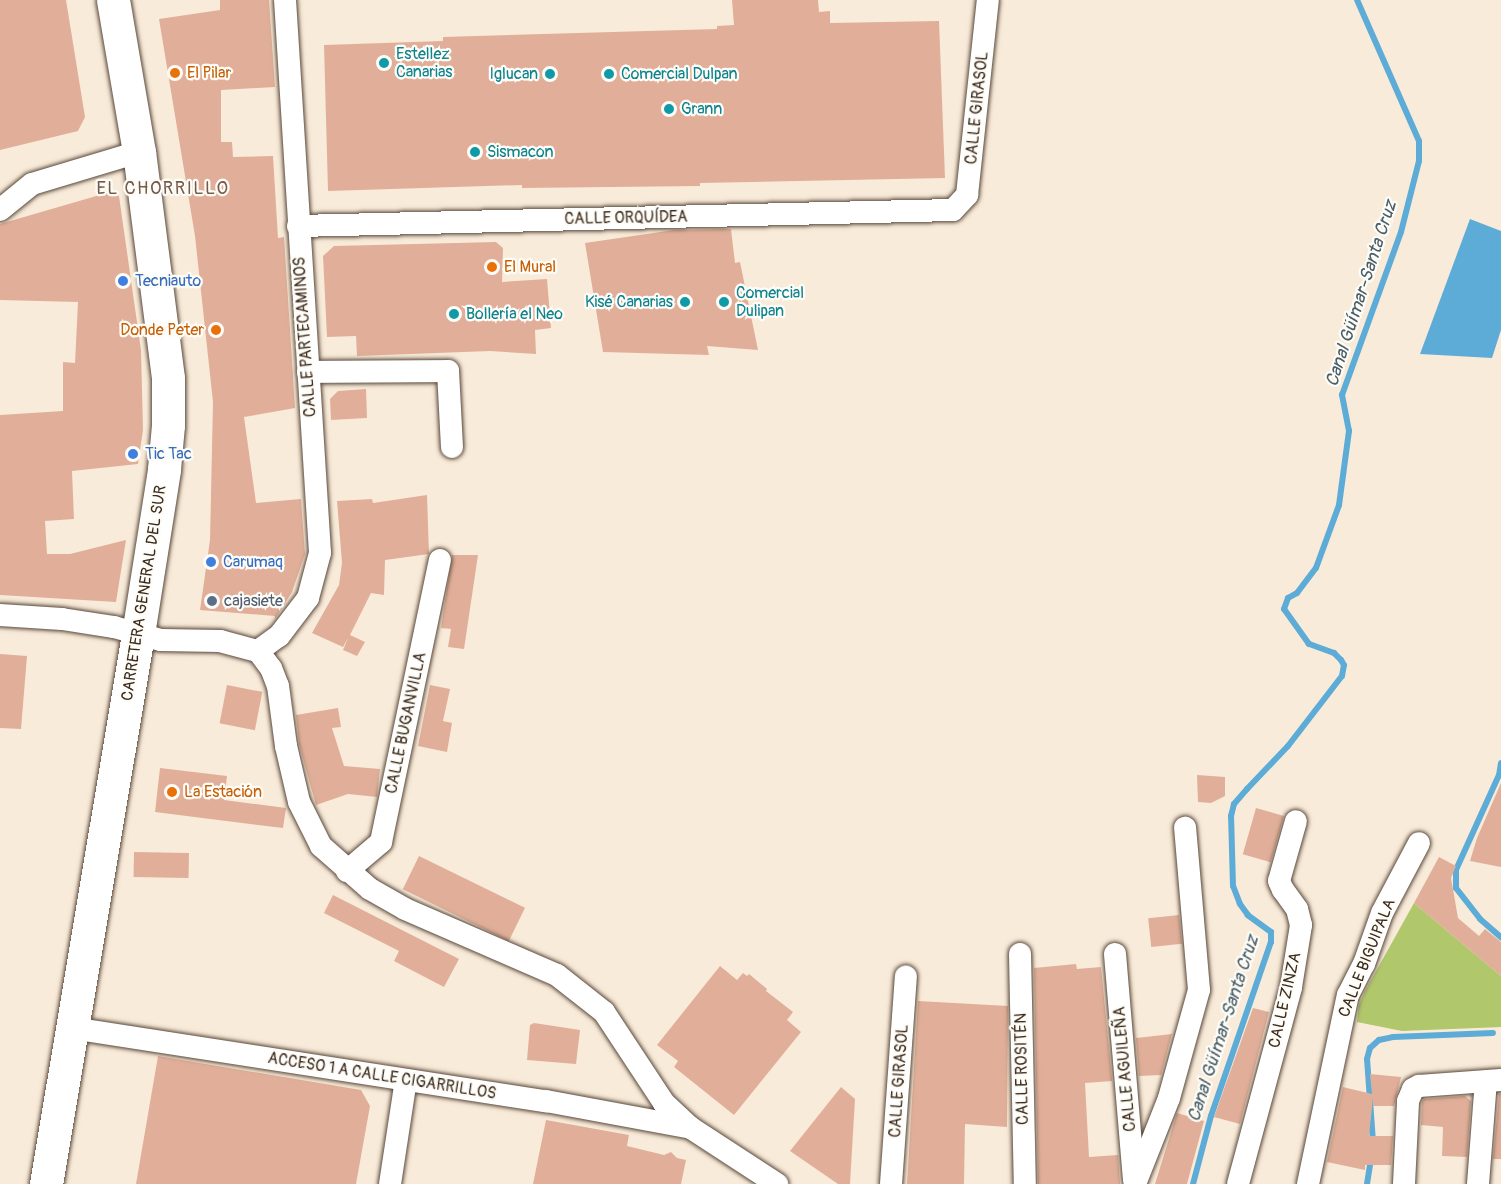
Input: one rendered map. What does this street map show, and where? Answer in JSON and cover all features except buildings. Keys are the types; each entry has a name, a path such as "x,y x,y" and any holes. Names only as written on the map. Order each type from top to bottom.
{"main road":[{"name":"CARRETERA GENERAL DEL SUR","path":"46,1184 138,634 164,469 168,425 168,378 139,152 113,0"}],"street":[{"name":"CALLE PARTECAMINOS","path":"258,651 279,636 308,598 320,553 285,0"},
{"name":"CALLE GIRASOL","path":"953,210 967,195 988,0"},
{"path":"0,210 32,184 139,152"},
{"name":"CALLE ORQUÍDEA","path":"298,226 953,210"},
{"path":"308,372 448,371 452,447"},
{"name":"CALLE BUGANVILLA","path":"347,871 381,843 440,560"},
{"path":"0,615 62,619 114,627 161,640 220,641 258,651 271,668 278,686 286,746 299,802 321,846 370,889 405,909 557,975 604,1012 664,1103 691,1128 777,1184"},
{"name":"CALLE ZINZA","path":"1238,1184 1291,987 1300,925 1297,909 1283,891 1279,880 1296,821"},
{"path":"1135,1184 1169,1098 1199,990 1185,828"},
{"name":"CALLE BIGUIPALA","path":"1308,1184 1348,995 1364,964 1382,913 1419,843"},
{"name":"CALLE ROSITÉN","path":"1020,954 1025,1184"},
{"name":"CALLE AGUILEÑA","path":"1115,954 1135,1184"},
{"name":"CALLE GIRASOL","path":"891,1184 906,977"},
{"name":"ACCESO 1 A CALLE CIGARRILLOS","path":"72,1028 546,1101 691,1128"},
{"path":"390,1184 406,1080"},
{"path":"1404,1184 1408,1101 1413,1089 1419,1086 1494,1081 1478,1184"}],"green space":[{"path":"1414,903 1501,976 1501,1027 1402,1031 1357,1022 1359,1005 1365,991"}],"water":[{"path":"1470,219 1501,231 1501,330 1492,358 1420,354"}],"waterway":[{"name":"Canal Güímar-Santa Cruz","path":"1193,1184 1211,1116 1271,942 1271,932 1248,915 1240,904 1233,886 1231,816 1234,804 1288,746 1342,676 1344,665 1341,660 1334,653 1309,644 1284,609 1288,598 1297,593 1316,568 1339,505 1349,431 1342,395 1401,232 1419,161 1419,141 1357,0"},
{"path":"1501,763 1499,775 1456,870 1456,888 1480,919 1501,937"},
{"path":"1373,1142 1367,1059 1370,1048 1379,1040 1393,1037 1493,1033"},
{"path":"1367,1184 1371,1158"}],"place":[{"name":"Estellez Canarias","path":"384,63"},
{"name":"El Pilar","path":"175,73"},
{"name":"Iglucan","path":"550,74"},
{"name":"Comercial Dulpan","path":"609,74"},
{"name":"Grann","path":"669,109"},
{"name":"Sismacon","path":"475,152"},
{"name":"El Mural","path":"492,267"},
{"name":"Tecniauto","path":"123,281"},
{"name":"Kisé Canarias","path":"685,302"},
{"name":"Comercial Dulipan","path":"724,302"},
{"name":"Bollería el Neo","path":"454,314"},
{"name":"Donde Peter","path":"216,330"},
{"name":"Tic Tac","path":"133,454"},
{"name":"Carumaq","path":"211,562"},
{"name":"cajasiete","path":"212,601"},
{"name":"La Estación","path":"172,792"}],"district":[{"name":"EL CHORRILLO","path":"163,189"}]}
